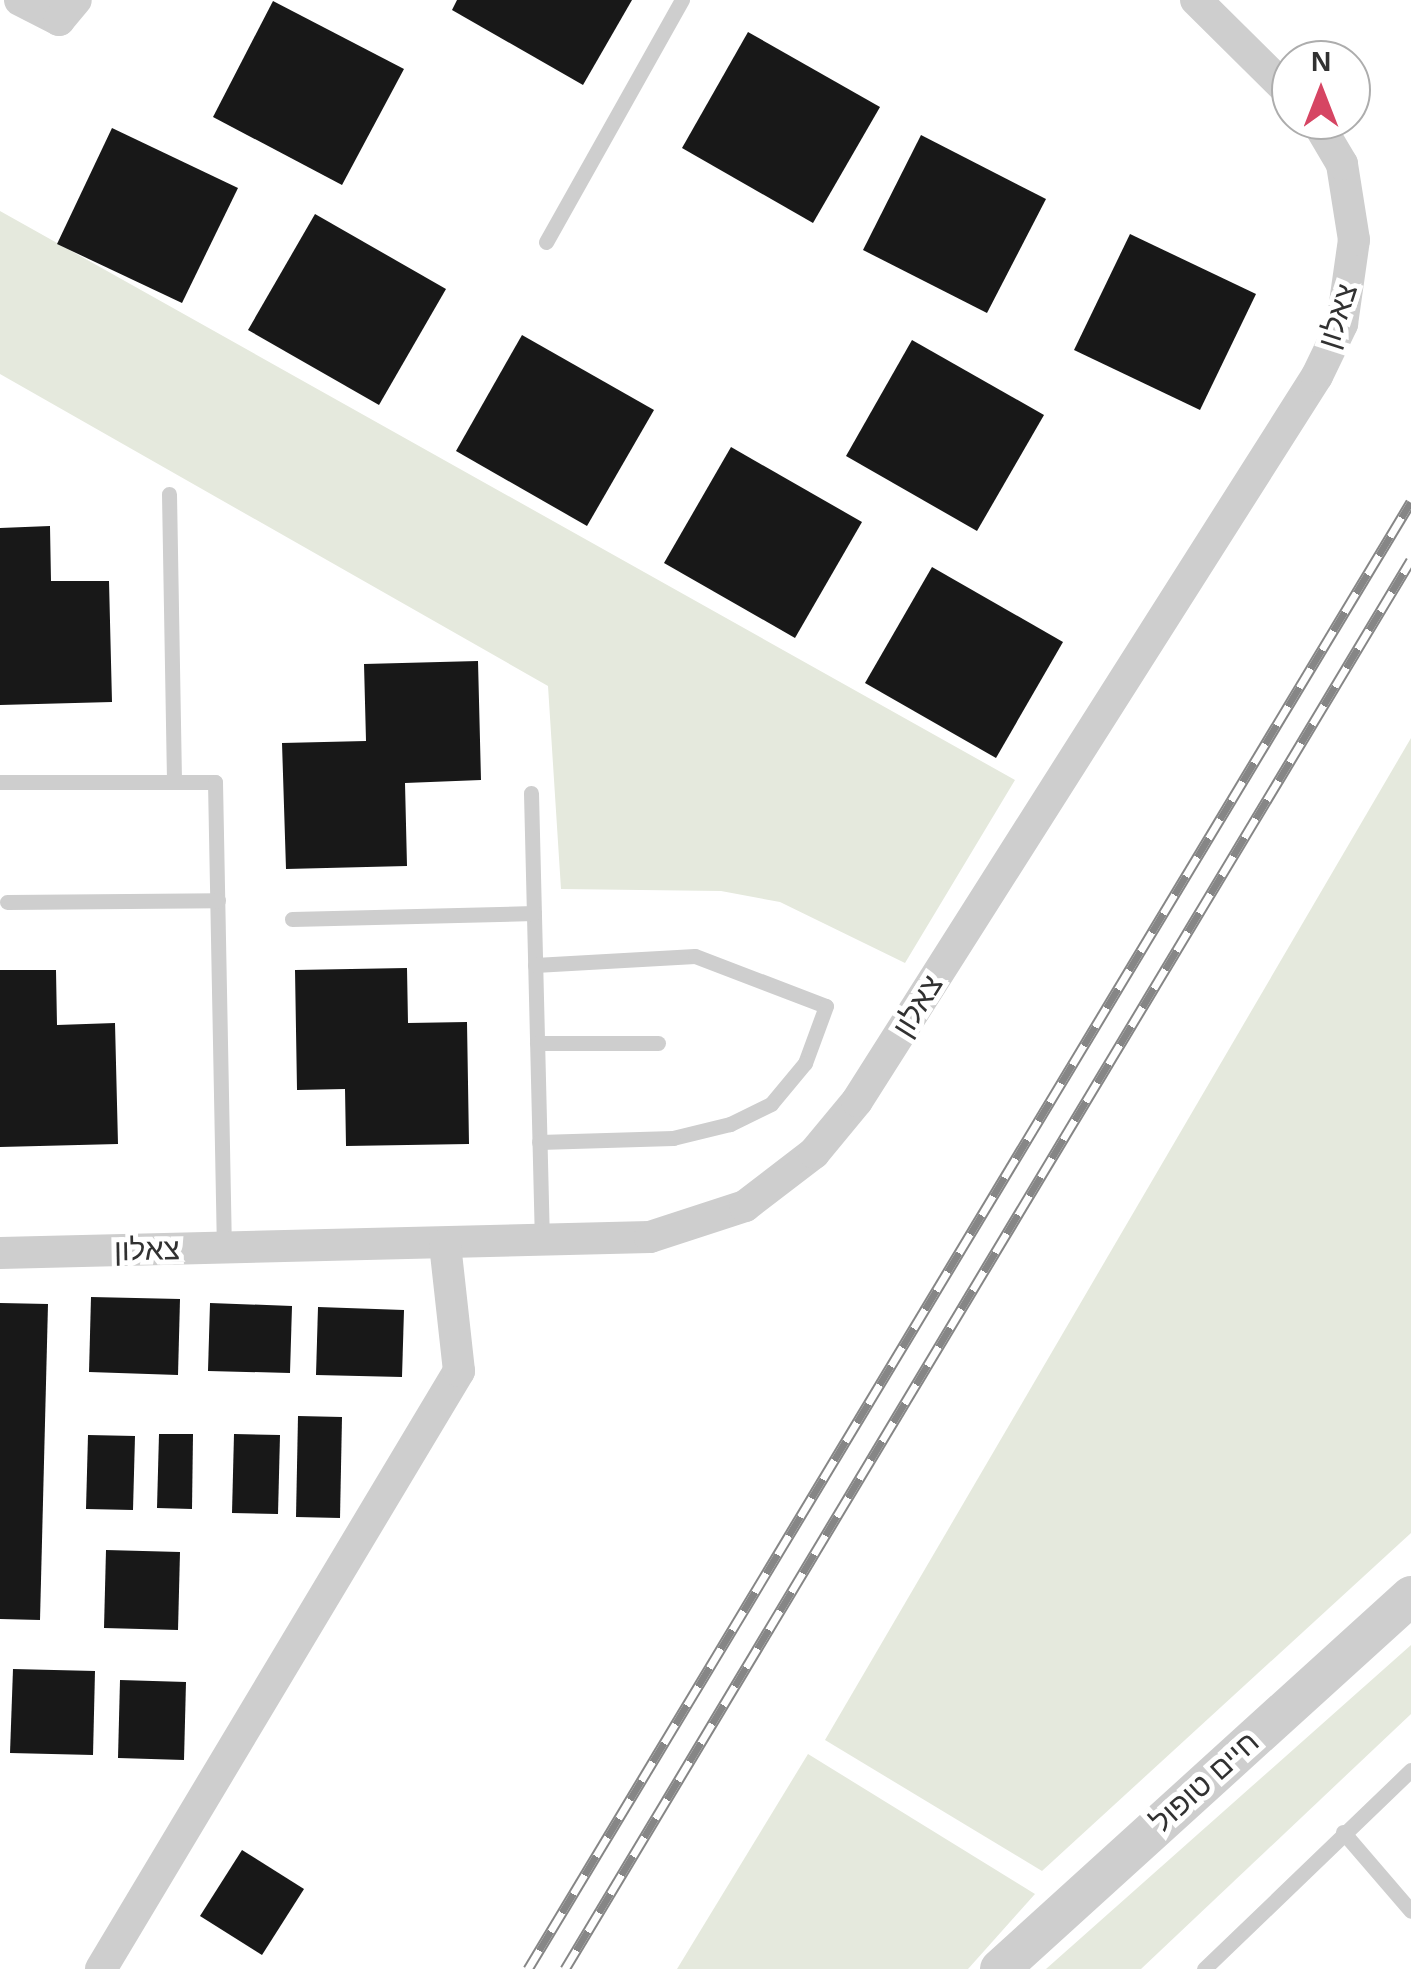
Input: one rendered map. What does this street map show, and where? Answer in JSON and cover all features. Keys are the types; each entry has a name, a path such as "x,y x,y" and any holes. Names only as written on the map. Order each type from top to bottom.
{"street":[{"path":"20,0 59,20 76,0"},
{"path":"1196,0 1271,74"},
{"name":"צאלון","path":"0,1253 650,1237 745,1206 814,1153 857,1101 1342,324 1352,281 1350,198 1325,140"},
{"path":"102,1969 459,1371 446,1244"},
{"name":"חיים טופול","path":"1000,1969 1411,1596"}],"lane":[{"path":"546,242 682,0"},
{"path":"169,494 174,782"},
{"path":"0,782 215,782 224,1249"},
{"path":"530,793 542,1241"},
{"path":"6,902 218,900"},
{"path":"292,919 534,913"},
{"path":"535,965 695,956 826,1006 804,1063 772,1104 730,1124 673,1138 539,1142"},
{"path":"537,1043 658,1043"},
{"path":"1204,1969 1411,1770"},
{"path":"1343,1832 1411,1912"}],"shaded area":[{"path":"0,211 1015,780 905,963 780,902 721,891 561,889 548,686 0,374"},
{"path":"1411,738 1411,1533 1042,1871 825,1740"},
{"path":"1411,1645 1411,1714 1141,1969 1046,1969"},
{"path":"808,1754 1035,1894 968,1969 677,1969"}],"building":[{"path":"457,0 632,0 583,85 452,10"},
{"path":"273,1 404,69 342,185 213,117"},
{"path":"748,32 880,107 813,223 682,148"},
{"path":"112,128 238,188 182,303 57,244"},
{"path":"921,135 1046,199 987,313 863,250"},
{"path":"315,214 446,289 379,405 248,330"},
{"path":"1130,234 1256,294 1200,410 1074,350"},
{"path":"522,335 654,410 587,526 456,451"},
{"path":"912,340 1044,415 977,531 846,456"},
{"path":"731,447 862,522 795,638 664,563"},
{"path":"50,526 51,581 109,581 112,702 0,705 0,528"},
{"path":"932,567 1063,642 996,758 865,683"},
{"path":"478,661 481,780 405,783 407,866 286,869 282,743 366,741 364,664"},
{"path":"407,968 408,1023 467,1022 469,1144 346,1146 345,1089 297,1090 295,970"},
{"path":"0,970 56,970 57,1025 115,1023 118,1144 0,1147"},
{"path":"91,1297 180,1299 178,1375 89,1372"},
{"path":"0,1303 48,1304 40,1620 0,1619"},
{"path":"210,1303 292,1306 290,1373 208,1371"},
{"path":"318,1307 404,1310 402,1377 316,1375"},
{"path":"298,1416 342,1417 340,1518 296,1517"},
{"path":"159,1434 193,1434 192,1509 157,1508"},
{"path":"234,1434 280,1435 278,1514 232,1513"},
{"path":"88,1435 135,1436 133,1510 86,1509"},
{"path":"106,1550 180,1552 178,1630 104,1628"},
{"path":"13,1669 95,1671 93,1755 10,1753"},
{"path":"120,1680 186,1682 184,1760 118,1758"},
{"path":"242,1850 304,1889 262,1955 200,1916"}],"railway":[{"path":"528,1969 1411,502"},
{"path":"565,1969 1411,560"}]}
